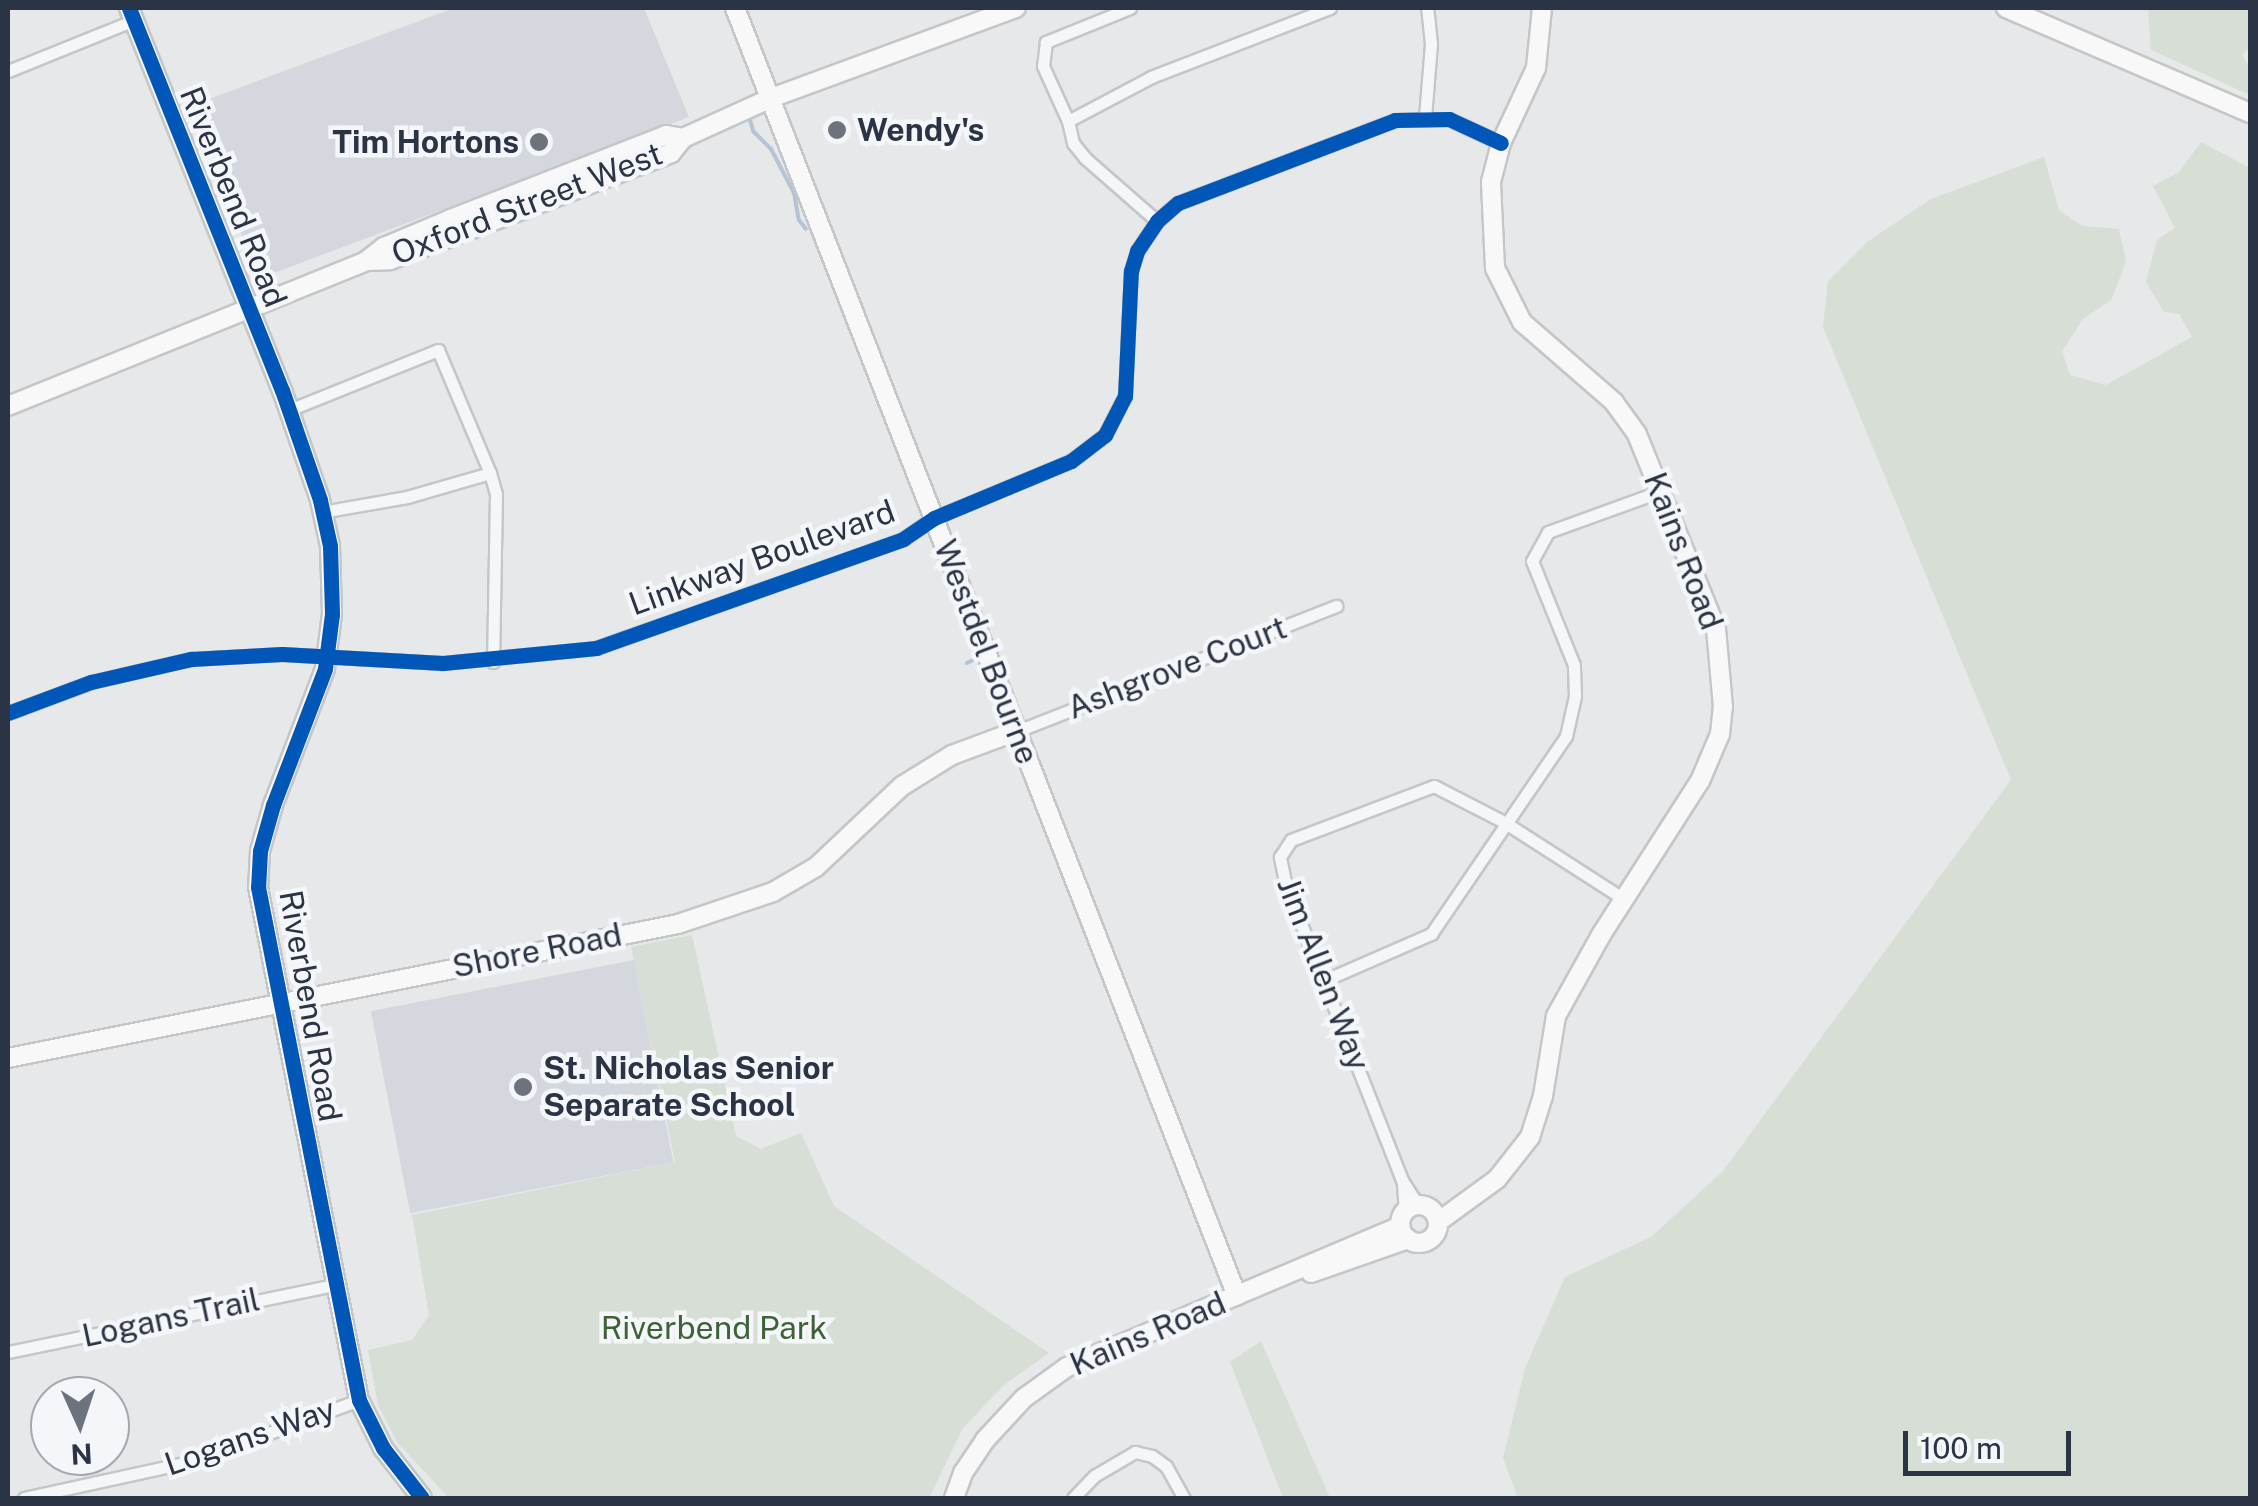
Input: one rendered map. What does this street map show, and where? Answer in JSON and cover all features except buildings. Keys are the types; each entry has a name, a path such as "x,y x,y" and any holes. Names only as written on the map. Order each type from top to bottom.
{"street":[{"name":"Westdel Bourne","path":"735,8 1237,1296"},
{"name":"Oxford Street West","path":"8,406 366,261 390,260 671,153 683,138 771,98 1016,8"},
{"path":"1130,8 1046,42 1044,66 1068,121 1072,143 1157,222"},
{"path":"1068,121 1151,77 1330,8"},
{"path":"1425,117 1431,44 1427,8"},
{"name":"Kains Road","path":"954,1498 978,1451 1024,1398 1067,1367 1281,1278 1294,1279 1417,1219 1460,1203 1497,1179 1530,1137 1542,1096 1556,1016 1700,781 1720,734 1723,707 1716,629 1637,434 1614,402 1522,322 1494,268 1490,228 1492,182 1501,143 1536,68 1542,8"},
{"path":"2006,8 2250,113"},
{"path":"8,71 131,14"},
{"name":"Riverbend Road","path":"131,14 289,410 322,512 333,584 326,659 316,703 273,805 260,850 260,899 359,1400 383,1448 422,1498"},
{"name":"Linkway Boulevard","path":"8,713 91,682 191,659 282,654 326,659 493,662 606,644 903,540 934,518 1071,461 1105,435 1125,396 1132,271 1137,251 1157,222 1178,203 1394,120 1450,118 1501,143"},
{"path":"289,410 438,350 496,494 493,662"},
{"path":"322,512 407,497 490,473"},
{"path":"1325,980 1431,934 1566,736 1576,696 1574,666 1532,561 1548,532 1661,491"},
{"name":"Ashgrove Court","path":"1018,731 1336,606"},
{"name":"Shore Road","path":"8,1058 678,924 773,892 816,866 902,786 952,755 1018,731"},
{"name":"Jim Allen Way","path":"1417,1219 1286,886 1280,857 1291,840 1434,786 1504,822 1624,900"},
{"name":"Logans Trail","path":"8,1352 335,1284"},
{"name":"Logans Way","path":"24,1498 193,1461 359,1400"},
{"path":"1073,1498 1094,1476 1135,1452 1152,1456 1166,1466 1184,1498"}],"shaded area":[{"path":"454,8 644,8 689,117 258,279 193,105"},
{"name":"St. Nicholas Senior Separate School","path":"634,960 673,1162 410,1213 371,1011"}],"green space":[{"path":"2148,8 2250,8 2250,47 2242,55 2250,69 2250,95 2151,50"},
{"path":"2201,142 2250,168 2250,1498 1518,1498 1503,1458 1525,1368 1565,1277 1651,1237 1723,1171 2011,780 1823,327 1828,281 1867,242 1931,199 2044,157 2059,210 2082,226 2119,229 2126,262 2111,300 2083,319 2062,351 2070,375 2106,385 2192,337 2179,314 2164,312 2146,282 2157,240 2175,228 2153,186 2179,172"},
{"name":"Riverbend Park","path":"692,935 736,1136 761,1149 801,1133 834,1206 1049,1353 1004,1385 963,1428 929,1498 449,1498 397,1442 378,1405 368,1350 412,1340 429,1315 412,1215 675,1162 631,947"},
{"path":"1261,1341 1330,1498 1283,1498 1230,1362"}],"waterway":[{"path":"748,113 753,131 771,149 794,193 799,220 806,229"},
{"path":"967,663 981,656"}],"cycle path":[{"path":"129,8 282,390 320,500 330,546 332,614 325,669 273,805 260,851 258,887 359,1400 383,1448 422,1498"},
{"path":"8,713 91,682 191,659 282,654 443,663 596,648 903,539 934,518 1071,461 1105,435 1125,396 1131,271 1137,251 1157,221 1178,203 1395,120 1449,119 1501,143"}],"place":[{"name":"Wendy's","path":"837,130"},
{"name":"Tim Hortons","path":"539,142"},
{"name":"St. Nicholas Senior Separate School","path":"523,1087"}]}
